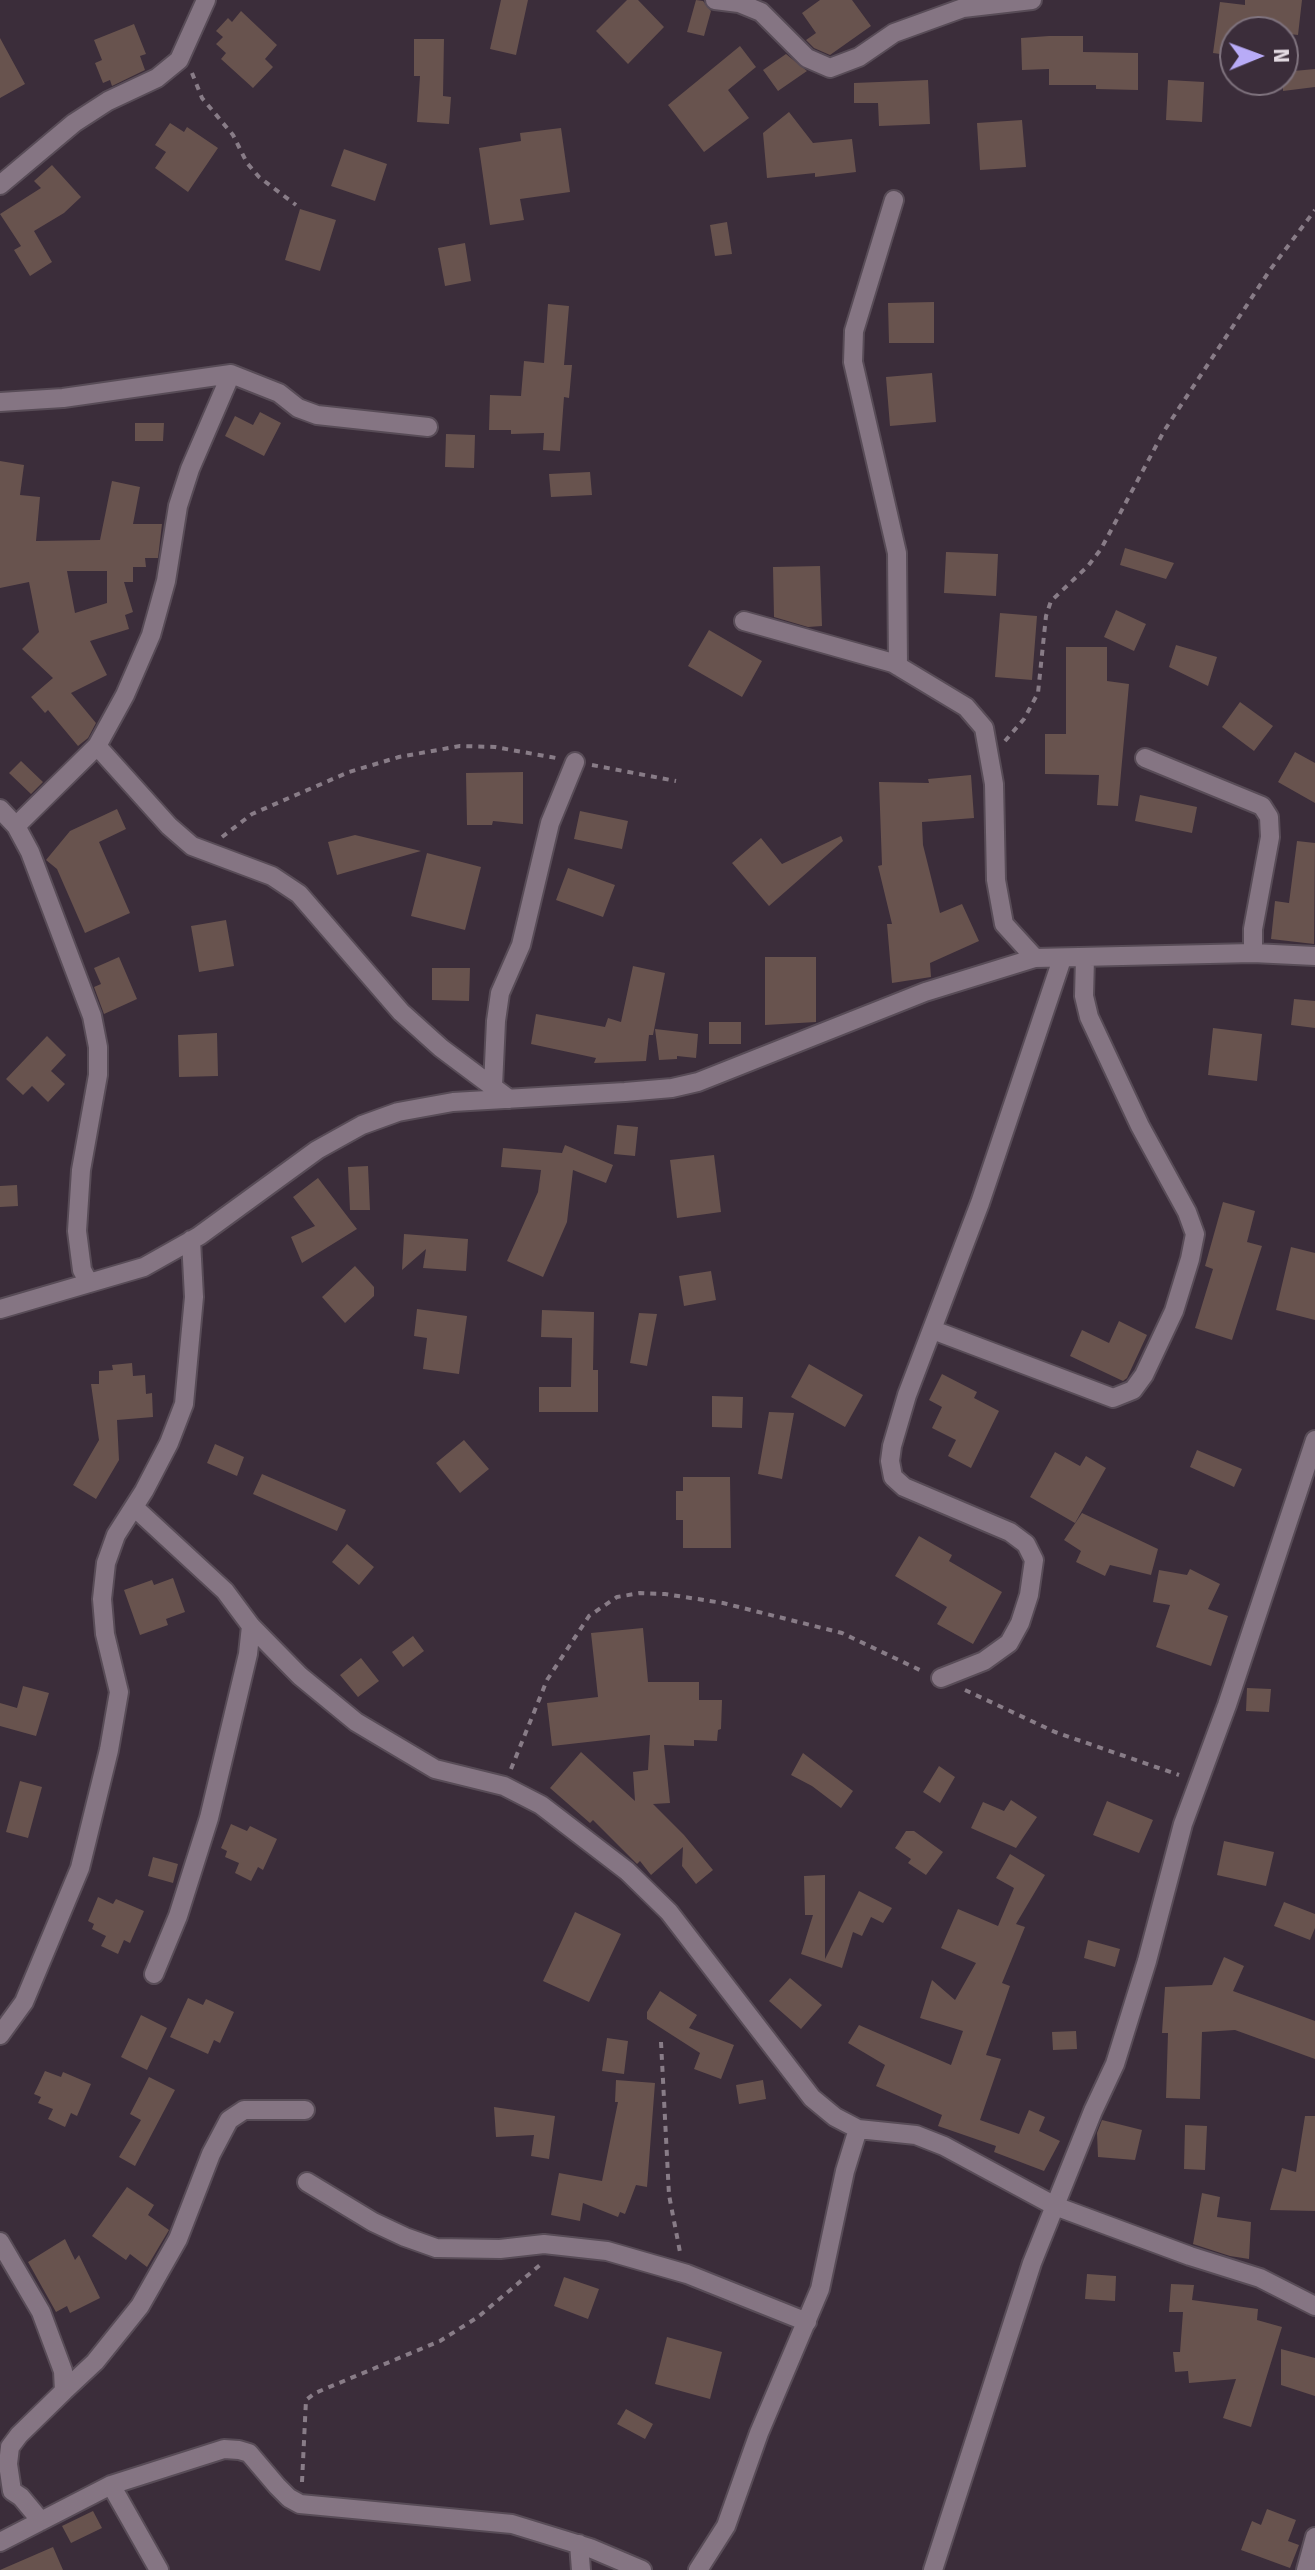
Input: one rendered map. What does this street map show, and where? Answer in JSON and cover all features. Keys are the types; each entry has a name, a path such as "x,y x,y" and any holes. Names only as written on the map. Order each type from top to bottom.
{"street":[{"path":"0,185 74,123 108,101 157,78 179,60 206,0"},
{"path":"715,0 739,3 761,12 807,58 830,68 859,57 894,33 963,8 1032,0"},
{"path":"894,200 862,299 854,331 853,362 897,553 898,666"},
{"path":"16,826 97,746 125,695 151,635 166,581 178,506 190,469 231,374"},
{"path":"0,402 63,398 231,374 279,393 298,408 317,415 428,427"},
{"path":"744,621 898,666 966,707 984,728 991,758 996,880 1004,924 1035,958"},
{"path":"97,746 169,826 192,846 272,876 299,894 401,1012 441,1048 509,1099"},
{"path":"1145,758 1262,806 1269,817 1270,837 1253,929 1253,953"},
{"path":"493,1086 500,993 521,945 550,823 575,762"},
{"path":"0,809 16,826 30,852 92,1016 98,1047 98,1075 81,1170 77,1231 82,1270 89,1283"},
{"path":"0,1309 144,1267 191,1240 317,1150 362,1125 398,1112 453,1102 656,1089 698,1082 925,992 1035,958 1253,953 1315,956"},
{"path":"933,1330 1113,1398 1133,1390 1144,1375 1174,1311 1195,1234 1187,1212 1140,1126 1089,1017 1084,996 1085,958"},
{"path":"941,1678 984,1661 1009,1643 1020,1623 1029,1595 1034,1560 1026,1544 1010,1532 904,1487 893,1477 890,1461 892,1446 907,1395 980,1203 1062,959"},
{"path":"0,2035 24,2002 80,1868 109,1750 119,1692 104,1622 102,1599 106,1563 116,1535 169,1443 184,1404 194,1297 191,1240"},
{"path":"933,2570 1032,2263 1115,2064 1147,1961 1183,1824 1315,1440"},
{"path":"134,1507 225,1591 251,1626 300,1676 356,1722 435,1769 504,1786 541,1805 637,1881 669,1912 812,2098 835,2117 858,2129 916,2135 944,2146 1055,2206 1260,2278 1315,2303"},
{"path":"154,1974 178,1916 209,1818 248,1654 251,1626"},
{"path":"41,2521 12,2491 8,2464 10,2447 95,2362 140,2306 178,2239 211,2154 229,2120 244,2110 305,2110"},
{"path":"698,2570 726,2526 759,2433 820,2289 845,2171 858,2129"},
{"path":"307,2182 373,2222 436,2248 500,2249 544,2244 607,2251 687,2274 807,2322"},
{"path":"0,2242 41,2312 63,2371 64,2391"},
{"path":"0,2542 111,2485 224,2449 249,2453 277,2486 300,2504 512,2524 579,2544 642,2570"},
{"path":"111,2485 159,2570"},
{"path":"1306,2570 1315,2537"},
{"path":"579,2544 581,2570"}],"path":[{"path":"190,39 192,74 202,98 225,124 247,163 259,177 296,205"},
{"path":"991,758 1024,719 1038,693 1046,616 1051,601 1088,566 1101,549 1164,431 1270,270 1315,210"},
{"path":"205,852 252,814 349,772 399,757 460,746 495,747 676,781"},
{"path":"504,1786 547,1680 589,1616 617,1597 640,1593 723,1603 842,1633 1055,1732 1199,1781"},
{"path":"661,2042 669,2195 677,2245 687,2274"},
{"path":"300,2504 306,2400 315,2393 440,2341 478,2317 562,2246"}],"building":[{"path":"501,0 528,0 516,55 490,49"},
{"path":"627,0 638,0 664,27 628,64 596,31"},
{"path":"696,0 703,1 711,11 704,36 687,32"},
{"path":"820,0 852,0 871,26 830,55 814,48 806,40 816,33 802,13"},
{"path":"1245,0 1302,0 1299,26 1299,16 1219,16 1219,54 1213,53 1220,2 1245,5"},
{"path":"241,11 277,45 265,59 273,67 253,88 221,59 226,53 216,44 223,37 216,31 228,18 232,22"},
{"path":"134,24 146,54 140,56 145,70 112,86 110,80 103,83 95,63 102,60 94,40"},
{"path":"1083,36 1083,52 1138,53 1138,90 1096,89 1096,85 1049,85 1049,69 1022,70 1021,38"},
{"path":"0,38 25,84 0,98"},
{"path":"414,39 444,39 443,96 451,97 449,124 417,122 420,76 414,76"},
{"path":"740,46 756,67 728,90 749,118 704,152 668,105"},
{"path":"786,54 807,71 778,91 763,70"},
{"path":"1315,69 1315,87 1299,89 1299,70"},
{"path":"928,80 930,124 879,126 878,103 854,103 854,83"},
{"path":"1168,80 1204,82 1202,122 1166,120"},
{"path":"789,112 813,143 852,139 856,172 767,178 763,133"},
{"path":"1022,120 1026,167 980,170 977,123"},
{"path":"170,123 184,132 187,127 218,148 188,192 155,168 166,152 155,145"},
{"path":"561,128 570,192 520,199 524,220 490,225 479,148 521,141 520,133"},
{"path":"344,149 387,164 375,201 331,186"},
{"path":"52,165 81,197 64,213 34,231 52,262 30,276 14,250 21,246 0,214 41,188 34,181"},
{"path":"300,209 336,220 320,271 285,260"},
{"path":"727,222 732,254 715,256 710,225"},
{"path":"465,243 471,281 445,286 438,248"},
{"path":"934,302 934,343 889,343 888,303"},
{"path":"548,304 569,306 564,365 572,365 569,398 564,397 560,451 543,450 544,433 511,434 511,430 489,430 490,395 521,396 524,361 544,363"},
{"path":"932,373 936,422 890,426 886,377"},
{"path":"260,412 281,423 264,456 225,436 235,416 253,425"},
{"path":"135,423 164,423 163,441 135,441"},
{"path":"446,434 475,435 474,468 445,467"},
{"path":"0,461 24,465 20,495 40,497 36,541 100,540 112,481 140,487 133,524 162,524 158,558 145,558 146,567 133,567 133,582 124,582 133,612 125,615 129,629 90,641 107,675 71,693 96,723 88,738 78,746 48,710 45,713 31,697 53,678 22,649 39,632 29,582 0,588","holes":["67,571 107,571 107,603 75,613"]},
{"path":"590,472 592,495 551,497 549,474"},
{"path":"1125,548 1174,563 1166,579 1120,565"},
{"path":"946,552 998,554 996,596 944,593"},
{"path":"820,566 822,626 808,627 774,617 773,567"},
{"path":"1116,610 1146,624 1134,651 1104,637"},
{"path":"1000,613 1037,616 1032,680 995,677"},
{"path":"709,630 762,661 742,697 688,666"},
{"path":"1176,645 1217,657 1208,686 1169,667"},
{"path":"1066,647 1107,647 1107,681 1129,684 1118,806 1097,805 1099,775 1045,774 1045,734 1066,734"},
{"path":"1240,702 1273,726 1254,751 1222,727"},
{"path":"1295,752 1315,763 1315,803 1278,782"},
{"path":"21,761 43,782 31,794 9,773"},
{"path":"523,772 523,824 493,821 492,825 467,825 466,773"},
{"path":"971,775 974,818 922,822 923,845 940,913 962,904 979,941 930,963 931,977 892,983 887,924 892,924 878,866 882,865 879,782 929,783 928,779"},
{"path":"1140,795 1197,807 1192,833 1135,821"},
{"path":"117,809 126,829 99,842 130,913 85,933 57,869 46,860 70,831"},
{"path":"580,811 628,821 622,849 574,839"},
{"path":"355,835 421,851 337,875 328,842"},
{"path":"841,836 843,841 769,906 732,863 761,838 782,864"},
{"path":"1297,841 1315,843 1314,944 1271,939 1275,901 1289,903"},
{"path":"427,853 481,867 465,930 411,916"},
{"path":"568,868 615,885 603,917 556,900"},
{"path":"226,920 234,966 199,972 191,926"},
{"path":"119,957 137,999 104,1014 94,987 101,984 94,968"},
{"path":"765,957 816,957 816,1022 765,1025"},
{"path":"633,966 665,973 653,1035 649,1035 646,1061 594,1063 596,1058 531,1044 536,1014 605,1027 608,1018 621,1022"},
{"path":"432,968 470,968 469,1001 432,1000"},
{"path":"1294,999 1315,1001 1315,1028 1291,1025"},
{"path":"709,1022 741,1022 741,1044 709,1044"},
{"path":"1213,1028 1262,1034 1257,1081 1208,1075"},
{"path":"655,1029 698,1034 696,1058 677,1056 677,1059 659,1060"},
{"path":"217,1033 218,1076 179,1077 178,1035"},
{"path":"47,1036 66,1055 51,1071 65,1084 48,1102 32,1086 23,1095 6,1079"},
{"path":"617,1125 638,1127 635,1156 614,1154"},
{"path":"565,1145 613,1165 606,1183 573,1170 567,1222 543,1277 507,1261 538,1192 541,1170 501,1167 503,1148 562,1153"},
{"path":"714,1155 721,1212 677,1218 670,1160"},
{"path":"368,1166 370,1210 350,1210 348,1167"},
{"path":"318,1178 357,1229 302,1263 291,1237 315,1226 293,1197"},
{"path":"17,1185 18,1206 0,1207 0,1186"},
{"path":"1223,1202 1255,1211 1247,1242 1262,1246 1232,1340 1195,1328 1213,1269 1205,1266"},
{"path":"404,1234 468,1239 466,1271 423,1268 426,1249 402,1270"},
{"path":"1291,1247 1315,1253 1315,1320 1276,1310"},
{"path":"355,1266 374,1287 374,1296 345,1323 322,1297"},
{"path":"711,1271 716,1300 684,1306 679,1276"},
{"path":"417,1309 467,1316 459,1374 423,1369 427,1338 414,1336"},
{"path":"542,1310 594,1312 593,1370 598,1370 598,1412 539,1412 539,1387 571,1387 572,1338 541,1337"},
{"path":"639,1313 657,1314 647,1366 630,1363"},
{"path":"1119,1321 1147,1335 1123,1381 1070,1356 1082,1330 1109,1343"},
{"path":"132,1363 133,1376 145,1375 146,1394 152,1393 153,1417 117,1420 119,1460 96,1499 73,1485 99,1440 91,1384 99,1384 99,1371 113,1370 112,1365"},
{"path":"809,1364 863,1395 845,1427 791,1397"},
{"path":"942,1374 977,1392 974,1398 999,1411 971,1468 948,1456 956,1440 932,1428 942,1407 929,1400"},
{"path":"712,1396 743,1397 742,1428 712,1427"},
{"path":"769,1412 794,1413 782,1479 758,1474"},
{"path":"464,1440 489,1469 460,1493 436,1463"},
{"path":"215,1444 244,1457 237,1476 207,1463"},
{"path":"1197,1450 1242,1469 1234,1487 1190,1467"},
{"path":"1055,1452 1080,1466 1086,1456 1106,1468 1075,1523 1030,1497"},
{"path":"262,1474 346,1510 337,1531 253,1494"},
{"path":"683,1477 730,1477 731,1548 683,1548 683,1520 676,1520 676,1491 683,1491"},
{"path":"1082,1513 1158,1549 1151,1575 1110,1565 1105,1576 1076,1562 1081,1551 1064,1540"},
{"path":"919,1536 952,1555 949,1561 1002,1592 973,1644 937,1624 947,1607 895,1576"},
{"path":"347,1544 374,1567 359,1585 332,1562"},
{"path":"1190,1569 1220,1584 1208,1609 1228,1616 1211,1666 1156,1647 1170,1605 1153,1602 1159,1570 1187,1575"},
{"path":"173,1578 185,1612 166,1619 168,1625 140,1635 124,1590 152,1580 154,1585"},
{"path":"643,1628 648,1682 699,1682 699,1700 722,1700 721,1729 718,1730 717,1741 694,1740 694,1746 664,1745 670,1803 653,1804 713,1870 696,1884 682,1866 683,1847 651,1875 640,1861 637,1864 593,1820 590,1823 550,1788 581,1752 635,1801 633,1772 648,1770 650,1735 552,1746 547,1703 598,1697 591,1633"},
{"path":"413,1636 424,1651 403,1667 392,1652"},
{"path":"361,1658 379,1681 358,1697 340,1675"},
{"path":"23,1686 49,1693 36,1736 0,1726 0,1703 17,1708"},
{"path":"1247,1688 1271,1689 1269,1712 1246,1711"},
{"path":"803,1753 853,1791 841,1808 791,1775"},
{"path":"939,1766 955,1777 940,1803 923,1792"},
{"path":"20,1781 42,1787 28,1838 6,1832"},
{"path":"1011,1800 1037,1817 1016,1848 971,1828 983,1802 1004,1811"},
{"path":"1107,1801 1153,1820 1139,1853 1093,1835"},
{"path":"231,1824 247,1831 250,1826 277,1839 263,1870 258,1867 251,1881 235,1873 239,1863 225,1857 227,1851 221,1848"},
{"path":"906,1831 914,1831 943,1852 926,1875 908,1863 911,1859 895,1848"},
{"path":"1224,1841 1274,1852 1266,1886 1217,1875"},
{"path":"1010,1854 1045,1875 1016,1924 1025,1927 1002,1983 1010,1986 986,2055 1001,2059 980,2120 1019,2134 1029,2110 1045,2117 1039,2131 1060,2141 1044,2171 994,2152 996,2146 938,2126 942,2115 876,2086 885,2065 848,2043 859,2025 951,2065 963,2031 920,2018 932,1980 955,2000 976,1963 941,1948 958,1909 998,1926 1014,1888 996,1878"},
{"path":"153,1857 178,1864 173,1883 148,1876"},
{"path":"825,1875 825,1959 859,1891 892,1908 883,1923 871,1917 862,1936 853,1932 842,1968 801,1954 813,1915 805,1915 804,1876"},
{"path":"98,1897 113,1904 116,1899 144,1911 130,1943 124,1940 118,1954 101,1946 106,1936 92,1929 94,1924 88,1921"},
{"path":"1284,1902 1315,1914 1315,1928 1310,1940 1274,1926"},
{"path":"575,1912 621,1934 589,2002 543,1981"},
{"path":"1088,1940 1120,1949 1115,1967 1084,1958"},
{"path":"1224,1957 1244,1966 1233,1991 1315,2021 1315,2059 1235,2030 1202,2032 1200,2099 1166,2098 1168,2033 1162,2033 1165,1987 1212,1985"},
{"path":"790,1978 822,2005 801,2029 769,2001"},
{"path":"660,1991 697,2015 689,2028 734,2045 721,2079 694,2069 700,2053 647,2019 647,2012"},
{"path":"188,1998 203,2005 206,1999 234,2012 220,2043 214,2040 208,2054 170,2037"},
{"path":"141,2015 167,2028 147,2070 121,2057"},
{"path":"1076,2031 1077,2049 1053,2050 1052,2032"},
{"path":"607,2038 628,2041 624,2074 602,2071"},
{"path":"45,2071 61,2077 63,2072 91,2084 77,2116 71,2113 65,2127 48,2119 53,2109 38,2103 41,2097 34,2094"},
{"path":"149,2077 175,2090 135,2166 119,2157 141,2120 130,2114"},
{"path":"616,2080 655,2083 647,2187 636,2185 625,2214 620,2212 618,2217 583,2203 580,2221 551,2215 559,2173 602,2181 618,2102 615,2102"},
{"path":"763,2080 766,2099 739,2104 736,2085"},
{"path":"494,2107 555,2116 549,2159 531,2156 534,2135 496,2137"},
{"path":"1305,2116 1315,2116 1315,2211 1270,2210 1282,2168 1296,2172"},
{"path":"1102,2120 1142,2130 1135,2160 1098,2157 1097,2133"},
{"path":"1185,2125 1207,2126 1205,2170 1184,2169"},
{"path":"127,2187 154,2205 148,2215 169,2230 147,2267 130,2254 126,2260 92,2236"},
{"path":"1202,2193 1220,2197 1217,2217 1251,2222 1249,2259 1193,2244"},
{"path":"65,2239 75,2260 79,2255 100,2298 70,2313 67,2306 56,2312 28,2262"},
{"path":"1087,2274 1116,2276 1115,2301 1085,2299"},
{"path":"564,2277 599,2289 588,2319 554,2306"},
{"path":"1171,2284 1194,2285 1192,2300 1258,2309 1257,2320 1282,2327 1251,2427 1223,2418 1236,2379 1189,2383 1188,2371 1175,2372 1173,2352 1180,2352 1183,2312 1169,2312"},
{"path":"667,2337 722,2352 710,2399 655,2384"},
{"path":"1281,2349 1315,2358 1315,2396 1281,2385"},
{"path":"626,2409 653,2424 645,2439 617,2424"},
{"path":"1267,2509 1296,2520 1288,2541 1299,2545 1290,2568 1241,2550 1252,2521 1261,2525"},
{"path":"93,2511 102,2528 71,2543 62,2526"},
{"path":"53,2547 63,2570 0,2570"}]}
